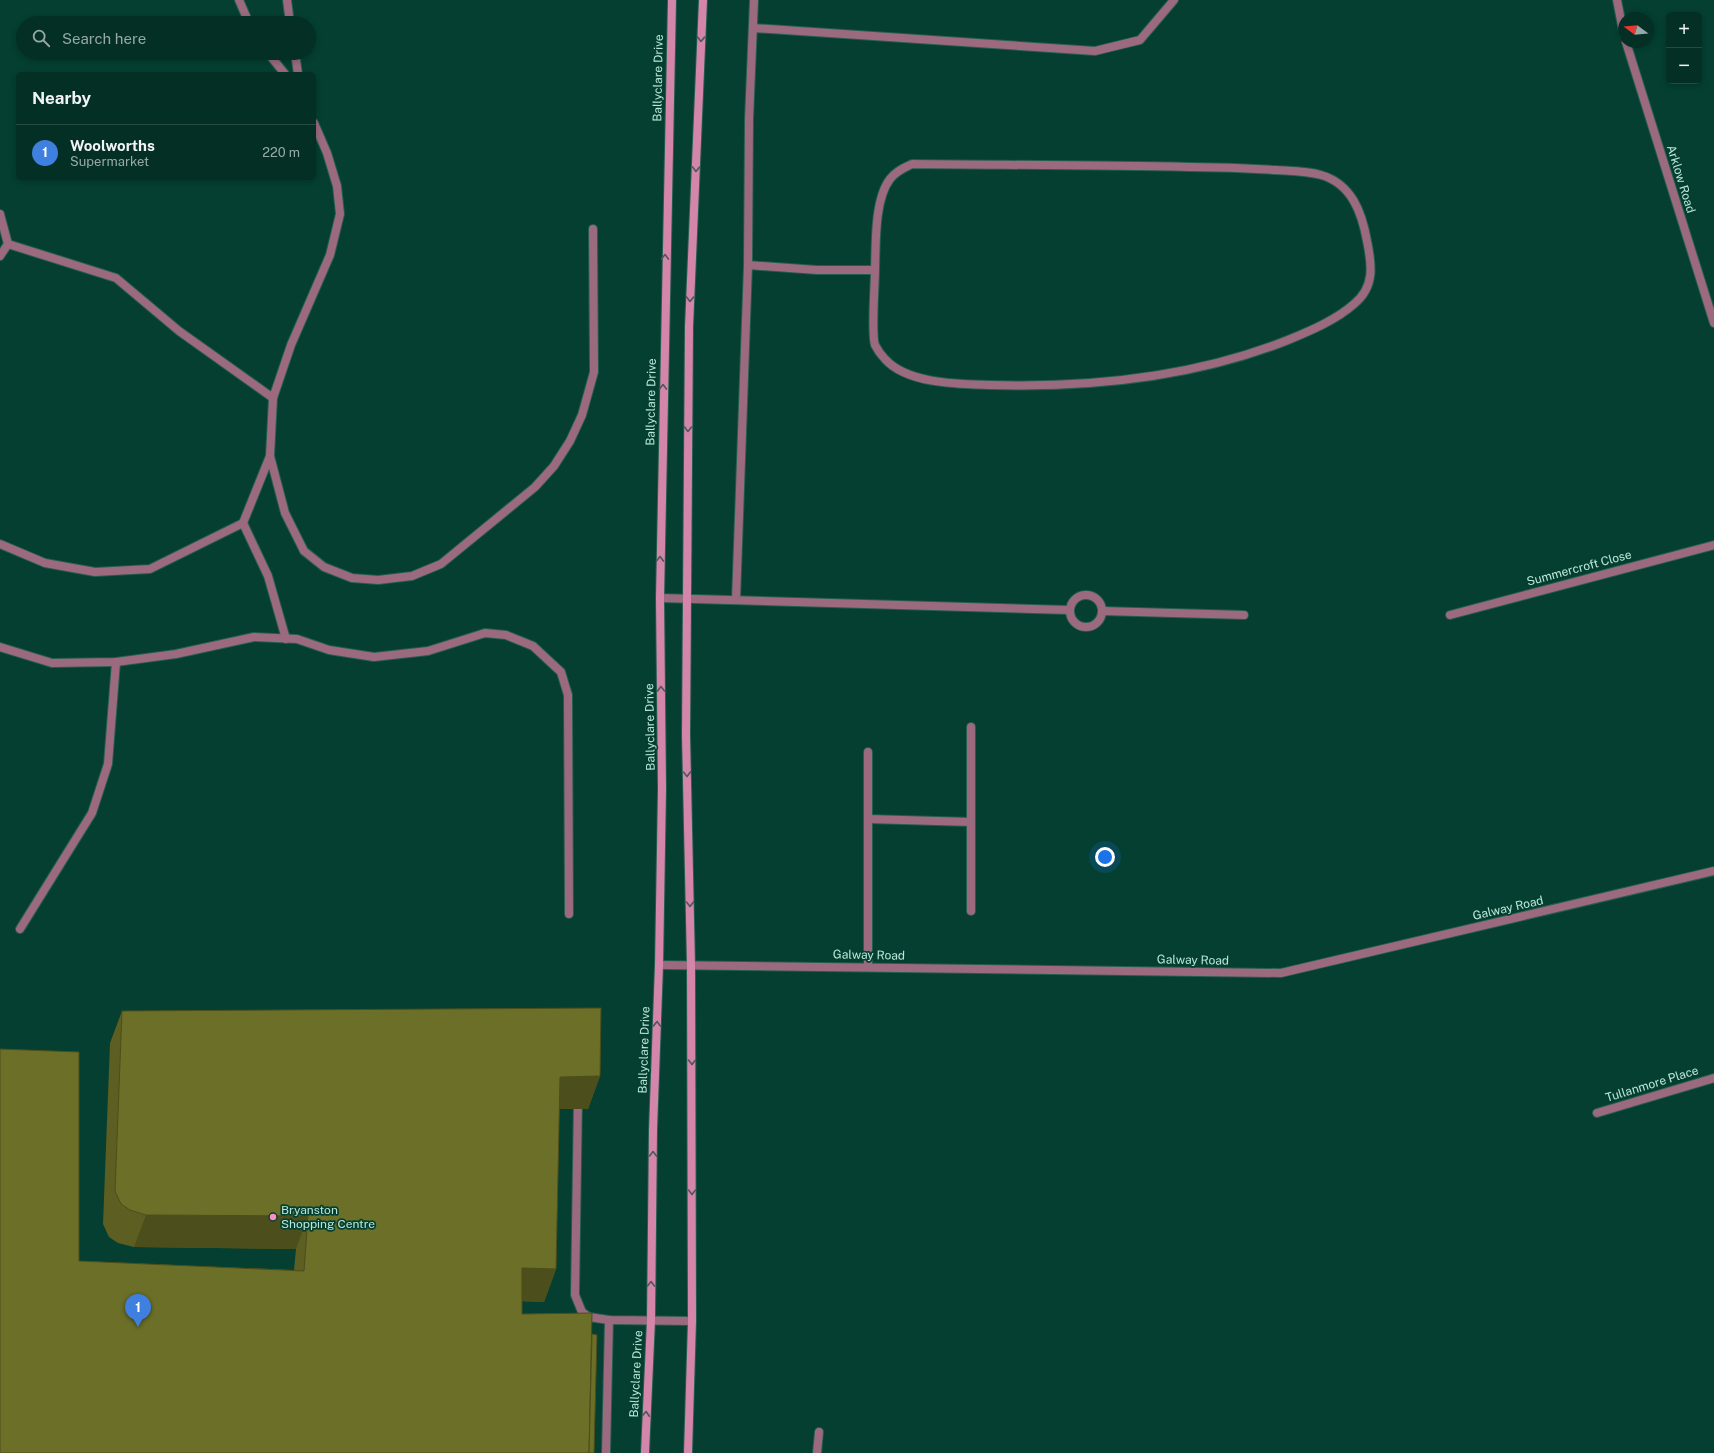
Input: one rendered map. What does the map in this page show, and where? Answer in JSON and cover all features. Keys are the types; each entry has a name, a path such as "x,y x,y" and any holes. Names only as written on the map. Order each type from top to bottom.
{"street":[{"path":"239,0 246,16"},
{"path":"287,0 289,16"},
{"name":"Ballyclare Drive","path":"645,1453 651,1320 653,1130 659,965 662,789 660,598 672,0"},
{"path":"688,1453 692,1321 691,965 686,735 689,327 703,0"},
{"path":"736,600 748,265 752,28 754,0"},
{"path":"752,28 1095,51 1140,40 1174,0"},
{"path":"1618,0 1620,12"},
{"name":"Arklow Road","path":"1628,48 1714,323"},
{"path":"274,60 283,72"},
{"path":"296,60 298,72"},
{"path":"316,128 327,153 337,186 340,214 330,255 291,345 273,398 270,456 285,513 304,551 324,568 352,578 378,580 412,576 441,564 535,488 554,466 570,441 582,415 594,372 593,229"},
{"path":"912,164 1052,164 1238,168 1290,171 1320,175 1338,182 1351,195 1363,217 1372,267 1368,290 1355,304 1304,333 1260,351 1199,369 1119,382 1040,386 935,381 906,373 887,361 875,344 875,270 878,212 883,194 889,180 898,171 912,164"},
{"path":"0,214 8,244 0,256"},
{"path":"8,244 116,278 179,330 273,398"},
{"path":"748,265 817,270 875,270"},
{"path":"0,544 45,563 95,572 150,569 243,523 270,456"},
{"path":"243,523 268,576 286,639"},
{"name":"Summercroft Close","path":"1450,615 1714,545"},
{"path":"1089,595 1096,598 1102,611 1097,622 1085,627 1079,626 1074,622 1069,610 1071,603 1076,598 1089,595"},
{"path":"660,598 687,600 736,600 1069,610"},
{"path":"1102,611 1244,615"},
{"path":"0,648 52,663 116,662 176,654 254,637 297,640 329,650 374,657 428,651 485,633 506,635 533,646 561,672 568,695 569,914"},
{"path":"20,929 92,813 108,764 116,662"},
{"path":"971,727 972,911"},
{"path":"868,752 868,967"},
{"path":"868,819 971,822"},
{"name":"Galway Road","path":"659,965 1281,973 1714,871"},
{"name":"Tullanmore Place","path":"1597,1113 1714,1078"},
{"path":"578,1093 575,1295 582,1312 589,1317 609,1320 692,1321"},
{"path":"606,1453 609,1320"},
{"path":"816,1453 819,1432"}],"building":[{"name":"Bryanston Shopping Centre","path":"601,1008 600,1076 560,1077 556,1269 522,1268 522,1314 592,1313 589,1453 0,1453 0,1049 79,1052 79,1261 304,1271 308,1216 146,1215 130,1210 121,1204 115,1191 122,1011"},
{"path":"592,1334 597,1335 594,1453 589,1453"}],"place":[{"name":"Bryanston Shopping Centre","path":"273,1217"},
{"name":"Woolworths","path":"138,1327"}]}
